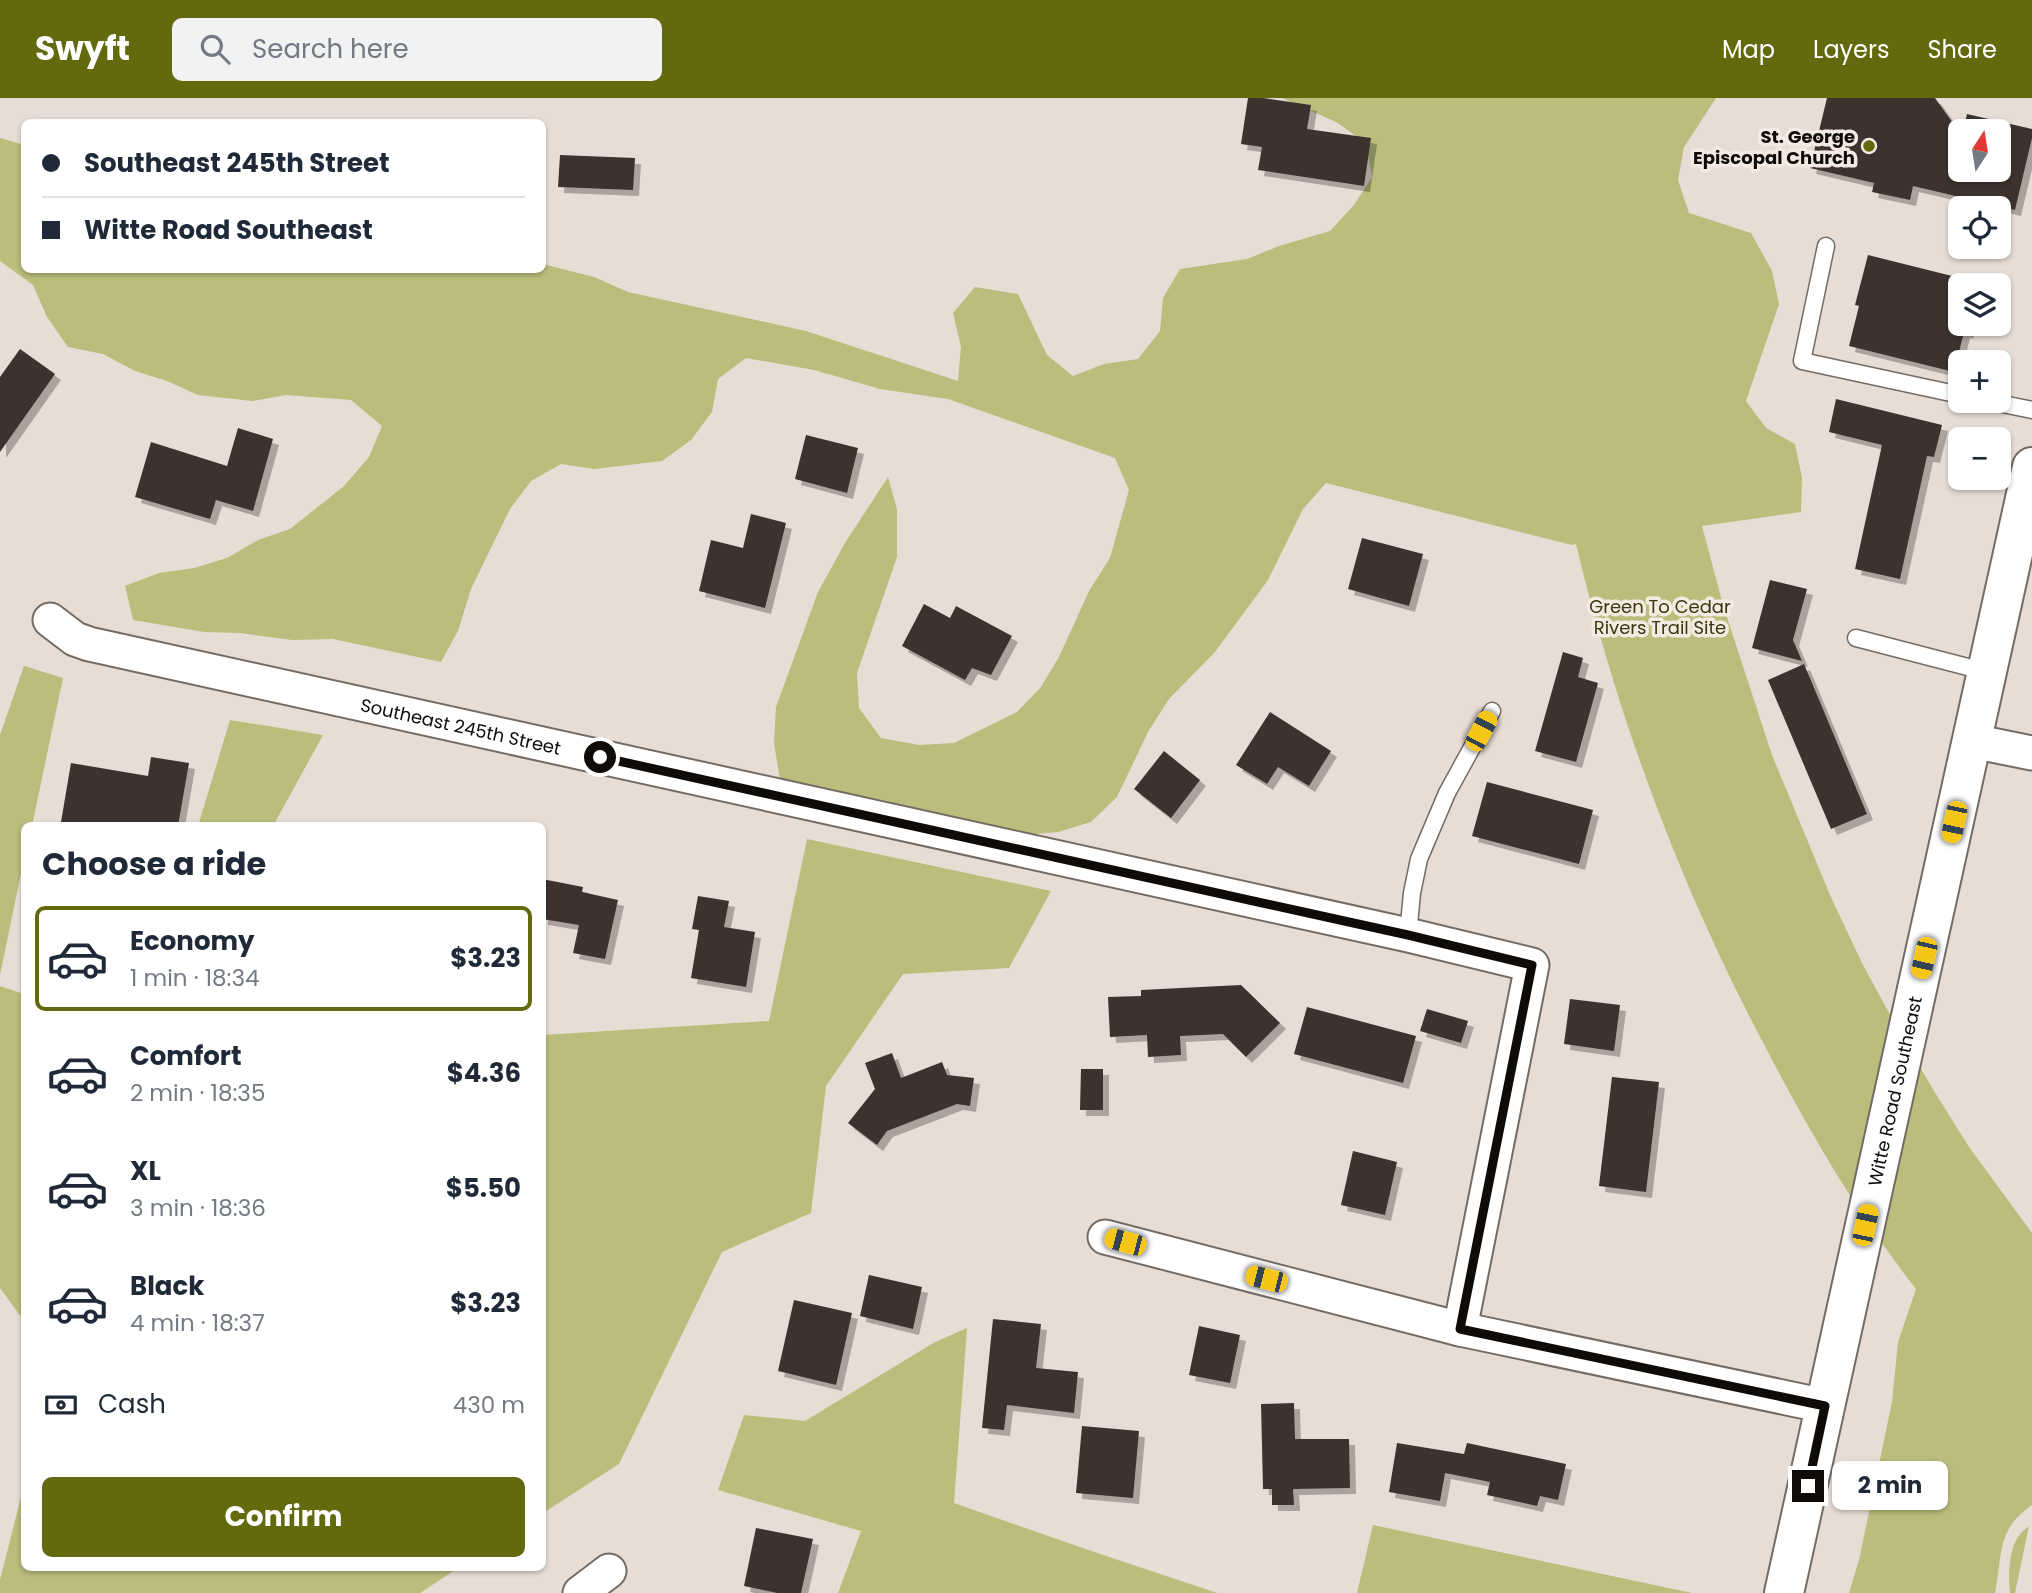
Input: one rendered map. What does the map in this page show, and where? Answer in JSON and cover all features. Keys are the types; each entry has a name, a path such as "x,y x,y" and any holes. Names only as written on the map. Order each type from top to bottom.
{"street":[{"name":"Witte Road Southeast","path":"1784,1593 2032,467"},
{"name":"Southeast 245th Street","path":"50,620 75,639 89,644 1408,935 1532,965 1460,1329"},
{"path":"1972,741 2032,753"},
{"path":"1105,1237 1460,1329 1825,1406"},
{"path":"580,1593 609,1571"}],"lane":[{"path":"1826,246 1802,361 1948,392"},
{"path":"2011,406 2032,410"},
{"path":"1856,638 1987,672"},
{"path":"1408,935 1412,892 1419,859 1447,793 1492,710"}],"green space":[{"name":"Green To Cedar Rivers Trail Site","path":"1282,98 1716,98 1684,147 1678,180 1689,213 1751,233 1772,271 1779,304 1746,401 1766,428 1795,444 1802,478 1801,512 1702,526 1723,605 1772,755 1830,895 1862,963 1901,1035 1969,1147 2032,1233 2032,1505 2020,1514 2007,1534 1995,1593 1849,1593 1859,1560 1892,1402 1898,1342 1916,1289 1874,1232 1800,1112 1707,929 1632,740 1576,544 1326,483 1303,509 1268,580 1215,652 1169,699 1148,732 1117,797 1091,822 1058,832 1023,835 921,817 887,801 780,780 774,743 776,707 818,592 845,543 888,477 897,509 897,557 857,673 859,708 881,738 919,745 954,743 1017,712 1041,687 1059,657 1089,591 1110,558 1129,490 1115,458 948,399 880,389 814,370 746,358 718,379 712,412 691,440 662,461 594,469 561,464 531,481 510,509 471,589 458,631 441,662 333,639 292,640 240,633 204,632 133,620 125,586 159,573 194,568 227,558 258,540 290,529 344,486 369,457 382,426 351,400 286,395 252,401 198,395 135,371 103,354 68,347 47,317 33,285 0,261 0,138 21,144 21,273 546,273 546,265 594,277 628,292 806,331 958,381 961,347 953,313 975,287 1018,294 1047,355 1073,376 1104,364 1138,359 1160,331 1163,298 1180,269 1247,259 1330,231 1354,205 1372,177 1366,143 1336,122"},
{"path":"24,666 63,678 33,822 21,822 21,874 0,975 0,735"},
{"path":"230,720 323,735 275,822 199,822"},
{"path":"807,839 1051,891 1009,968 903,974 826,1086 811,1213 722,1252 619,1464 546,1511 546,1035 769,1021"},
{"path":"0,986 21,993 21,1317 0,1288"},
{"path":"967,1328 954,1503 1217,1593 838,1593 861,1531 718,1490 744,1415 805,1421 935,1342"},
{"path":"21,1497 21,1571 453,1571 420,1593 0,1593 0,1580"},
{"path":"1373,1525 1692,1593 1357,1593"},
{"path":"2029,1527 2015,1593 2010,1593 2011,1554 2018,1537"}],"building":[{"path":"1248,98 1311,105 1307,129 1371,138 1364,186 1258,170 1262,147 1241,144"},
{"name":"St. George Episcopal Church","path":"1827,98 1935,98 1950,119 1948,182 2011,182 2011,124 2032,129 2015,210 2011,209 2011,196 1956,196 1913,186 1910,200 1872,192 1874,183 1810,168"},
{"name":"St. George Episcopal Church","path":"1967,114 1989,119 1966,119"},
{"path":"560,155 635,158 633,190 558,187"},
{"path":"1868,255 1948,275 1948,336 1963,336 1960,350 1948,350 1948,371 1849,346 1859,306 1855,305"},
{"path":"20,349 55,374 0,452 0,377"},
{"path":"1836,399 1942,425 1934,457 1927,456 1900,579 1855,569 1882,445 1829,432"},
{"path":"238,428 273,439 253,511 216,500 210,519 135,497 151,442 227,466"},
{"path":"806,435 858,448 847,493 795,479"},
{"path":"751,514 786,523 765,608 699,591 711,540 743,548"},
{"path":"1362,538 1423,554 1409,606 1348,589"},
{"path":"1770,580 1807,589 1793,640 1802,661 1752,648"},
{"path":"924,604 950,618 956,606 1012,636 991,675 972,668 965,680 902,646"},
{"path":"1563,652 1583,658 1578,677 1598,683 1576,762 1535,751"},
{"path":"1804,664 1867,814 1831,829 1768,680"},
{"path":"1270,712 1331,751 1309,786 1278,767 1267,784 1236,765"},
{"path":"1164,751 1200,780 1171,818 1134,789"},
{"path":"151,757 189,763 179,822 61,822 71,763 148,776"},
{"path":"1487,782 1593,810 1579,864 1472,836"},
{"path":"546,880 583,887 582,892 618,900 605,959 573,953 579,925 546,920"},
{"path":"698,896 729,901 724,927 755,932 746,987 691,978 699,930 692,929"},
{"path":"1241,985 1280,1023 1246,1057 1223,1034 1180,1036 1181,1055 1148,1057 1147,1035 1110,1037 1108,997 1141,996 1141,990"},
{"path":"1570,999 1620,1005 1614,1051 1564,1044"},
{"path":"1307,1007 1416,1036 1403,1083 1294,1054"},
{"path":"1427,1009 1468,1021 1461,1043 1420,1031"},
{"path":"892,1053 901,1078 942,1062 947,1075 974,1078 970,1106 957,1104 887,1131 877,1145 848,1123 875,1089 865,1063"},
{"path":"1081,1069 1103,1069 1103,1110 1080,1110"},
{"path":"1612,1077 1659,1082 1646,1192 1599,1186"},
{"path":"1353,1151 1397,1162 1385,1215 1341,1205"},
{"path":"869,1275 922,1287 913,1329 860,1316"},
{"path":"794,1300 852,1313 836,1385 778,1371"},
{"path":"993,1319 1041,1324 1036,1368 1078,1372 1074,1413 1007,1405 1004,1430 982,1428"},
{"path":"1199,1326 1240,1335 1230,1383 1189,1375"},
{"path":"1294,1403 1295,1439 1349,1439 1350,1488 1293,1489 1294,1505 1272,1505 1272,1489 1263,1489 1261,1404"},
{"path":"1082,1426 1139,1431 1133,1498 1076,1493"},
{"path":"1397,1443 1464,1454 1467,1443 1566,1464 1558,1500 1540,1496 1537,1506 1487,1495 1490,1482 1445,1473 1440,1501 1389,1492"},
{"path":"756,1528 813,1539 801,1593 777,1593 744,1586"}],"place":[{"name":"St. George Episcopal Church","path":"1869,146"}],"route":[{"path":"600,757 1408,935 1532,965 1460,1329 1825,1406 1808,1486"}]}
